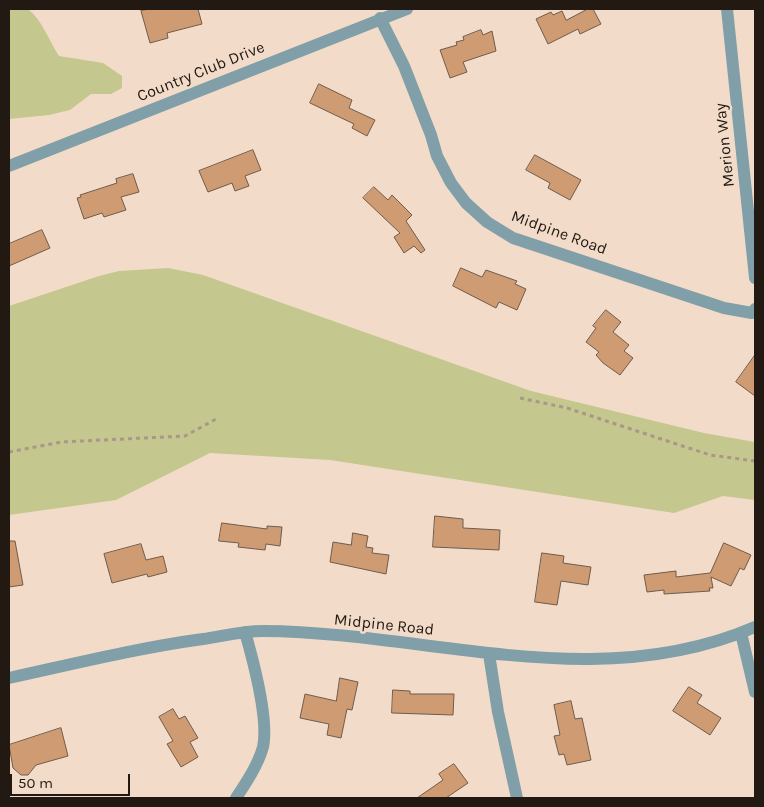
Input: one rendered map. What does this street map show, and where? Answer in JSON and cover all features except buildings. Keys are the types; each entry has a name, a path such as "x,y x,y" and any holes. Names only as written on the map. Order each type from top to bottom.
{"street":[{"name":"Country Club Drive","path":"9,166 406,9"},
{"name":"Merion Way","path":"727,9 755,278"},
{"name":"Midpine Road","path":"380,18 404,66 442,165 466,203 487,222 513,238 724,308 752,313 755,309"},
{"name":"Midpine Road","path":"9,678 124,652 245,632 341,636 489,654 562,659 633,659 669,654 741,633 755,627"},
{"path":"236,798 248,779 262,748 264,738 258,686 245,632"},
{"path":"741,633 755,692"},
{"path":"489,654 498,712 517,798"}],"path":[{"path":"520,398 567,408 710,455 755,461"},
{"path":"9,452 61,442 185,436 218,418"}],"green space":[{"path":"9,9 28,9 42,25 59,56 103,63 122,76 122,88 111,94 91,94 70,110 49,115 9,119"},
{"path":"168,268 203,275 531,391 704,433 755,442 755,500 723,496 674,513 330,460 210,453 116,500 9,515 9,306 119,271"}]}
